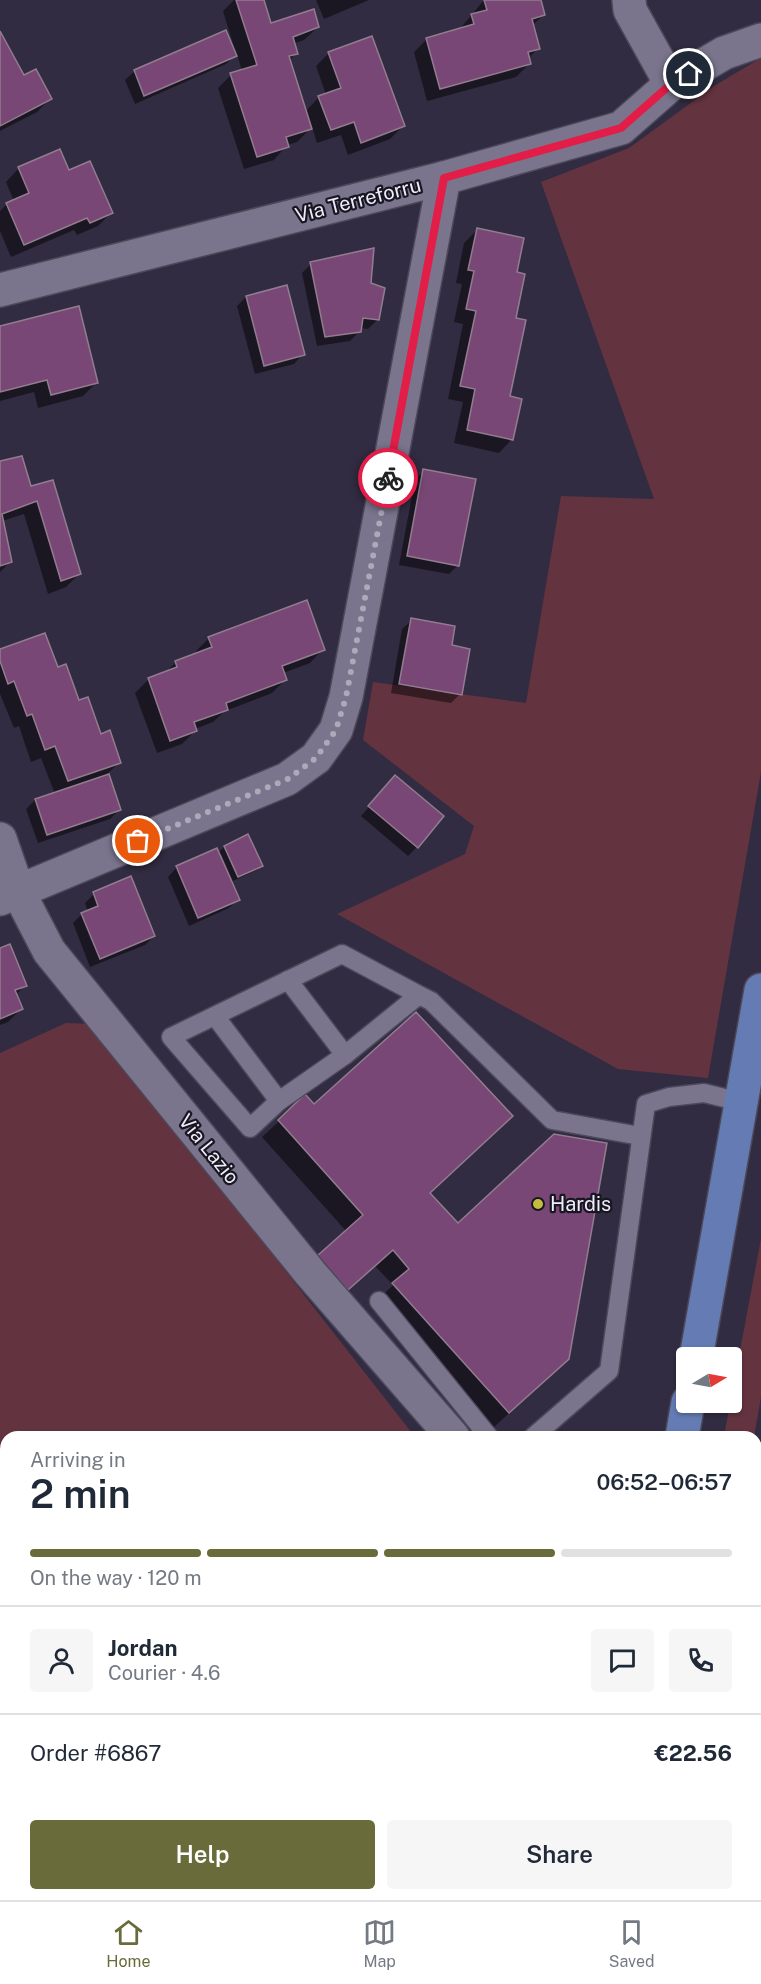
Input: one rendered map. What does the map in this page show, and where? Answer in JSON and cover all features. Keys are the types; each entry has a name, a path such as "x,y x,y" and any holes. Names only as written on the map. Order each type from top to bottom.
{"main road":[{"path":"698,1347 761,990"},
{"path":"683,1431 686,1413"}],"street":[{"path":"629,0 630,10 671,84"},
{"name":"Via Terreforru","path":"0,290 444,178 621,128 671,84 724,53 761,40"},
{"path":"9,895 288,779 316,758 336,730 346,697 444,178"},
{"name":"Via Lazio","path":"0,839 9,895 49,951 311,1274 448,1431"}],"lane":[{"path":"419,995 345,1055 279,1101 250,1128 171,1037 342,954 431,1001 552,1120 640,1136"},
{"path":"288,980 345,1055"},
{"path":"215,1016 279,1101"},
{"path":"540,1431 609,1371 646,1104 669,1097 704,1093 741,1102"},
{"path":"379,1301 484,1431"}],"shaded area":[{"path":"761,58 761,772 708,1078 618,1069 337,914 465,854 474,826 363,740 373,682 526,703 561,496 654,499 541,182 629,148 714,86"},
{"path":"66,1023 98,1024 119,1058 410,1431 0,1431 0,1053"},
{"path":"761,1239 761,1397 755,1431 725,1431 728,1413 742,1413 741,1347"}],"building":[{"path":"236,0 264,0 271,23 314,9 319,27 293,37 298,54 289,56 312,129 286,137 289,147 257,157 230,73 257,65"},
{"path":"484,0 541,0 545,15 532,19 540,49 528,52 531,64 440,89 426,38 474,24 471,14 487,10"},
{"path":"226,30 237,56 144,96 134,70"},
{"path":"0,31 24,75 36,69 52,99 0,126"},
{"path":"372,36 405,126 361,143 354,122 331,130 318,96 341,88 328,52"},
{"path":"60,149 69,170 90,161 113,213 90,223 87,218 24,245 6,203 29,193 18,167"},
{"path":"477,228 524,238 517,272 525,274 516,318 526,320 510,396 522,399 513,440 467,430 475,389 460,386 476,311 466,309 474,271 468,270"},
{"path":"374,248 371,283 385,288 379,320 363,318 361,332 325,337 310,262"},
{"path":"287,285 305,355 264,366 246,296"},
{"path":"79,306 98,383 51,395 47,380 0,392 0,326"},
{"path":"22,456 31,486 53,480 81,574 61,581 37,501 2,514 12,562 0,566 0,461"},
{"path":"423,469 476,479 459,566 407,556"},
{"path":"307,600 325,650 282,666 287,680 226,703 228,710 194,722 197,731 170,741 148,678 177,667 175,661 212,647 208,637"},
{"path":"411,618 455,626 452,645 470,649 462,695 399,684"},
{"path":"45,633 58,667 66,664 79,700 88,697 101,734 110,730 121,763 68,781 55,746 45,750 32,714 27,716 14,681 8,684 0,661 0,649"},
{"path":"109,774 121,810 47,835 35,799"},
{"path":"395,775 444,816 418,848 368,806"},
{"path":"248,834 263,866 238,877 224,846"},
{"path":"217,848 240,900 198,918 176,866"},
{"path":"131,876 155,936 100,959 81,913 98,906 93,892"},
{"path":"10,944 27,986 15,990 23,1009 0,1019 0,948"},
{"name":"Hardis","path":"416,1012 513,1116 430,1193 458,1223 554,1134 607,1143 569,1359 509,1413 392,1283 409,1269 393,1250 348,1290 317,1256 363,1215 278,1120 305,1094 314,1104"}],"way so far":[{"path":"138,841 288,779 316,758 336,730 346,697 388,478"}],"place":[{"name":"Hardis","path":"538,1204"}],"route":[{"path":"388,478 444,178 621,128 671,84 689,74"}]}
